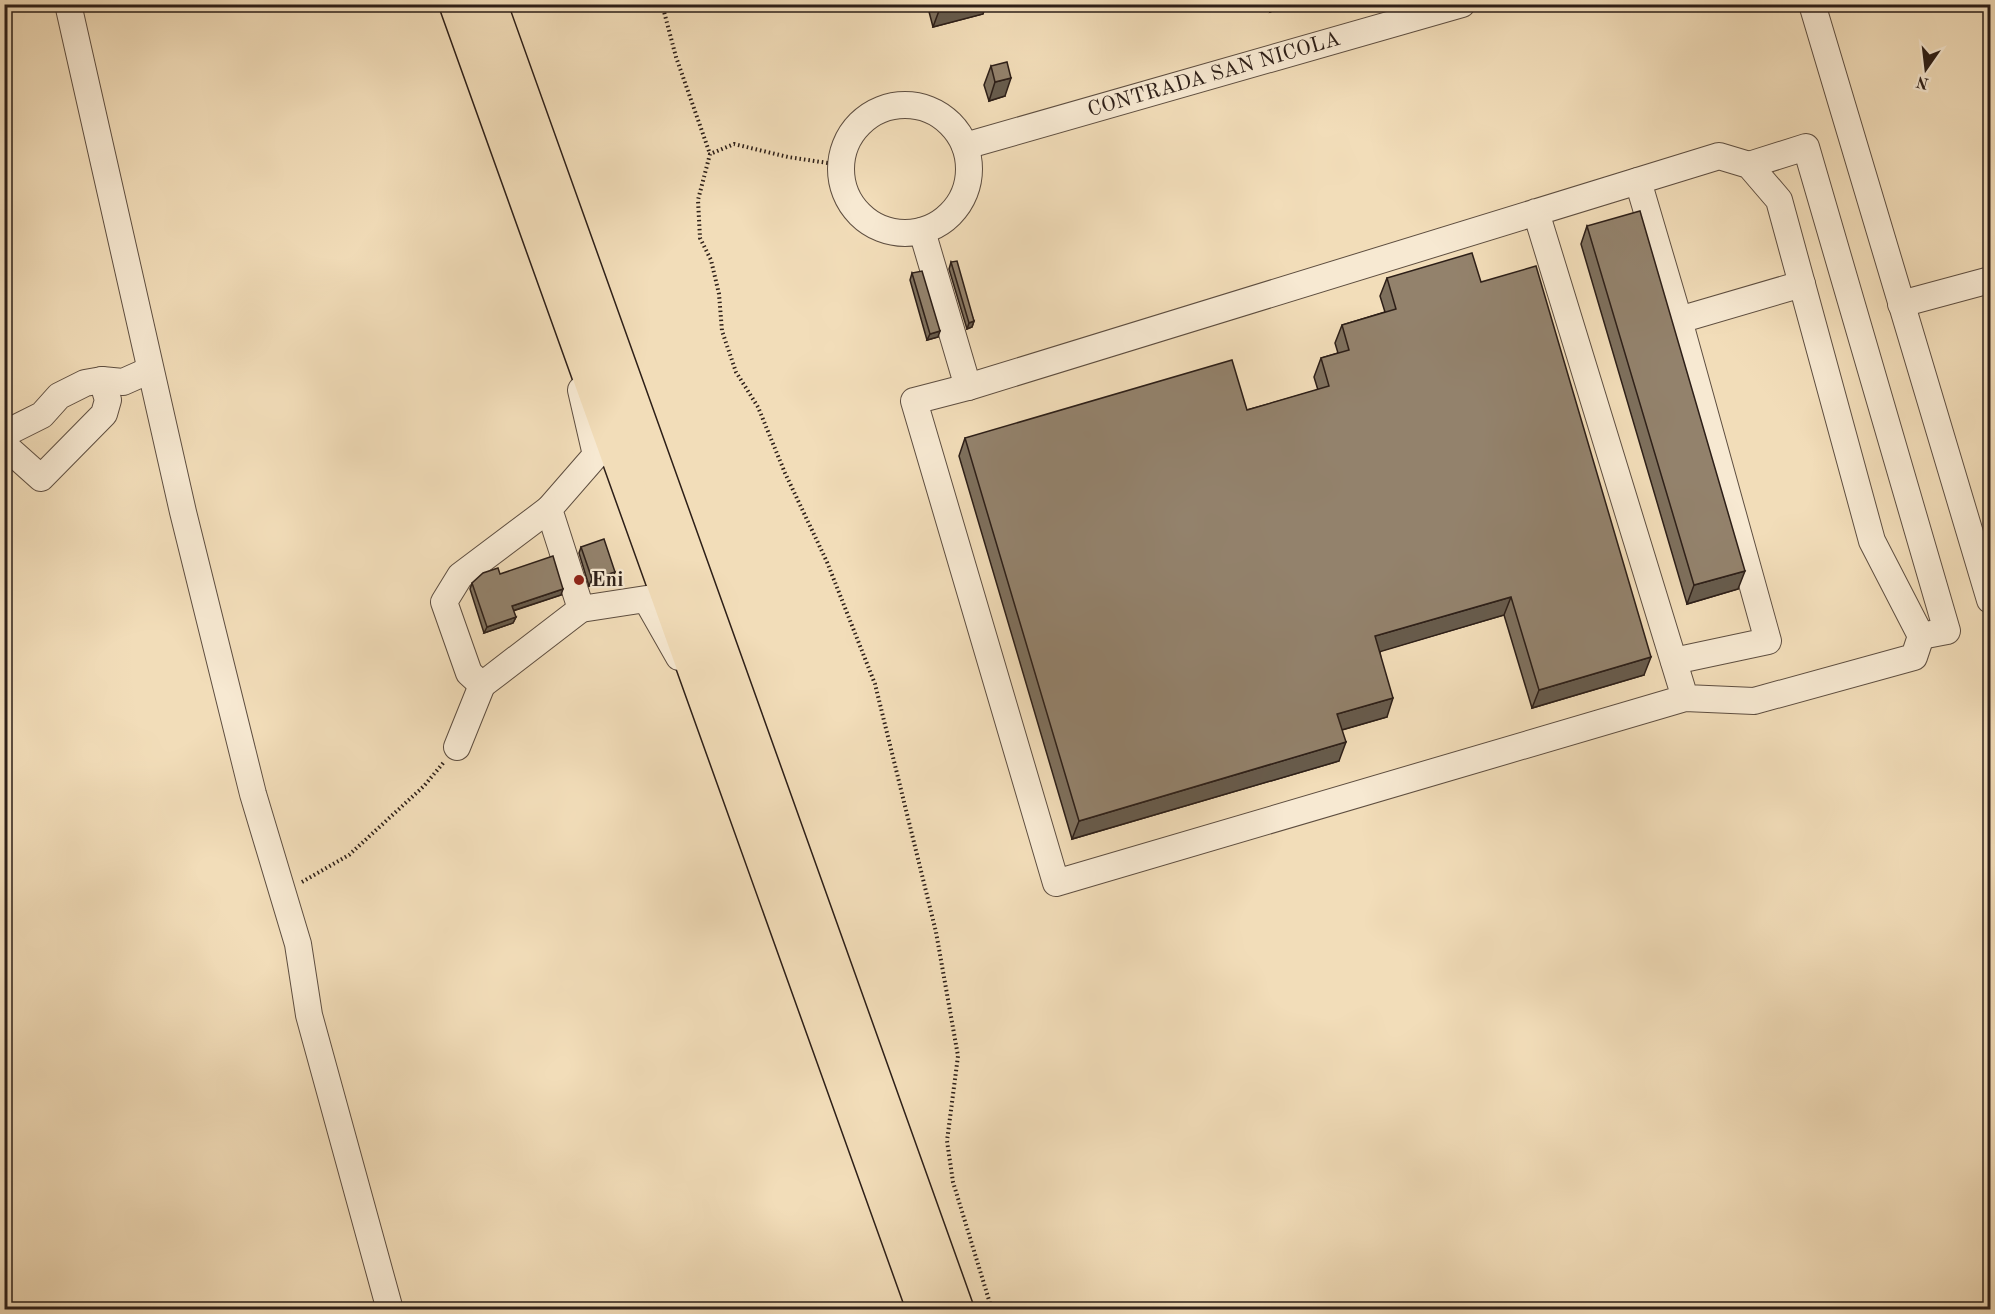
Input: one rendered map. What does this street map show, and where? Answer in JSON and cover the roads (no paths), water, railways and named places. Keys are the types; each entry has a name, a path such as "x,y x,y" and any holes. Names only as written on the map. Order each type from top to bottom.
{"highway":[{"path":"456,4 924,1310"},
{"path":"490,4 957,1310"}],"street":[{"path":"68,4 186,523 254,794 298,944 309,1015 390,1310"},
{"name":"CONTRADA SAN NICOLA","path":"965,146 1462,4"},
{"path":"1812,4 1990,600"},
{"path":"905,105 924,108 942,116 956,129 965,146 969,161 969,177 962,198 949,217 936,226 907,234 892,232 865,219 854,208 847,195 842,180 841,165 845,146 855,130 869,117 886,108 905,105"},
{"path":"1749,165 1806,147 1947,631 1921,636"},
{"path":"1719,156 1749,165 1779,200 1872,541 1921,636 1914,657 1754,702 1685,698 1056,883 914,400 968,387 1719,156"},
{"path":"1638,181 1768,641 1674,662"},
{"path":"1536,212 1685,698"},
{"path":"922,231 968,387"},
{"path":"1901,304 1990,280"},
{"path":"1679,320 1802,284"},
{"path":"482,685 469,673 444,602 460,576 549,509 596,456 556,285"},
{"path":"4,434 42,415 59,396 85,383 102,380 123,382 150,370"},
{"path":"4,445 41,478 104,414 108,400 102,380"},
{"path":"549,509 581,609"},
{"path":"457,747 482,685 581,609 646,599 710,713"}],"place":[{"name":"Eni","path":"579,580"}]}
